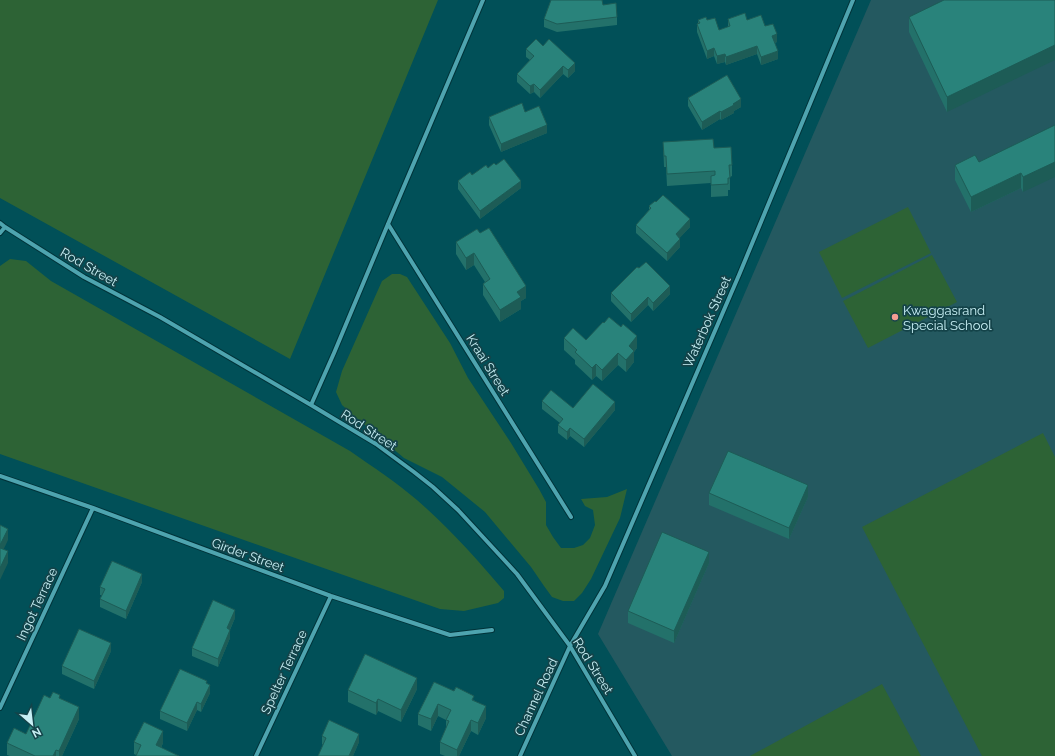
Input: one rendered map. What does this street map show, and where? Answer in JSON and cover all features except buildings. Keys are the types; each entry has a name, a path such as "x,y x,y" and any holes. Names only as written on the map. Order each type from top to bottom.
{"street":[{"path":"311,405 483,0"},
{"name":"Waterbok Street","path":"570,646 605,586 739,275 853,0"},
{"name":"Rod Street","path":"0,223 84,278 160,317 376,444 433,487 453,506 516,574 570,646 635,756"},
{"name":"Kraai Street","path":"388,224 571,517"},
{"path":"0,233 5,227"},
{"name":"Girder Street","path":"0,476 93,508 331,596 450,635 492,630"},
{"name":"Ingot Terrace","path":"0,708 93,508"},
{"name":"Spelter Terrace","path":"256,756 331,596"},
{"name":"Channel Road","path":"520,756 570,646"}],"shaded area":[{"name":"Kwaggasrand Special School","path":"871,0 1055,0 1055,756 672,756 598,634"}],"green space":[{"path":"0,0 438,0 290,359 0,198"},
{"path":"908,207 931,253 842,298 819,252"},
{"path":"932,255 957,302 868,348 843,301"},
{"path":"10,259 26,261 51,281 350,451 417,500 473,556 504,591 504,598 498,603 464,611 440,609 0,454 0,266"},
{"path":"392,274 400,274 407,277 450,343 468,378 539,489 546,502 546,525 561,548 574,548 583,545 590,538 595,525 593,510 585,506 581,499 607,497 627,489 620,518 591,579 582,593 574,601 563,601 552,597 531,567 485,512 442,477 404,458 342,405 336,392 342,371 382,281"},
{"path":"1043,433 1055,457 1055,756 982,756 862,527"},
{"path":"882,684 921,756 750,756"}],"place":[{"name":"Kwaggasrand Special School","path":"895,317"}]}
